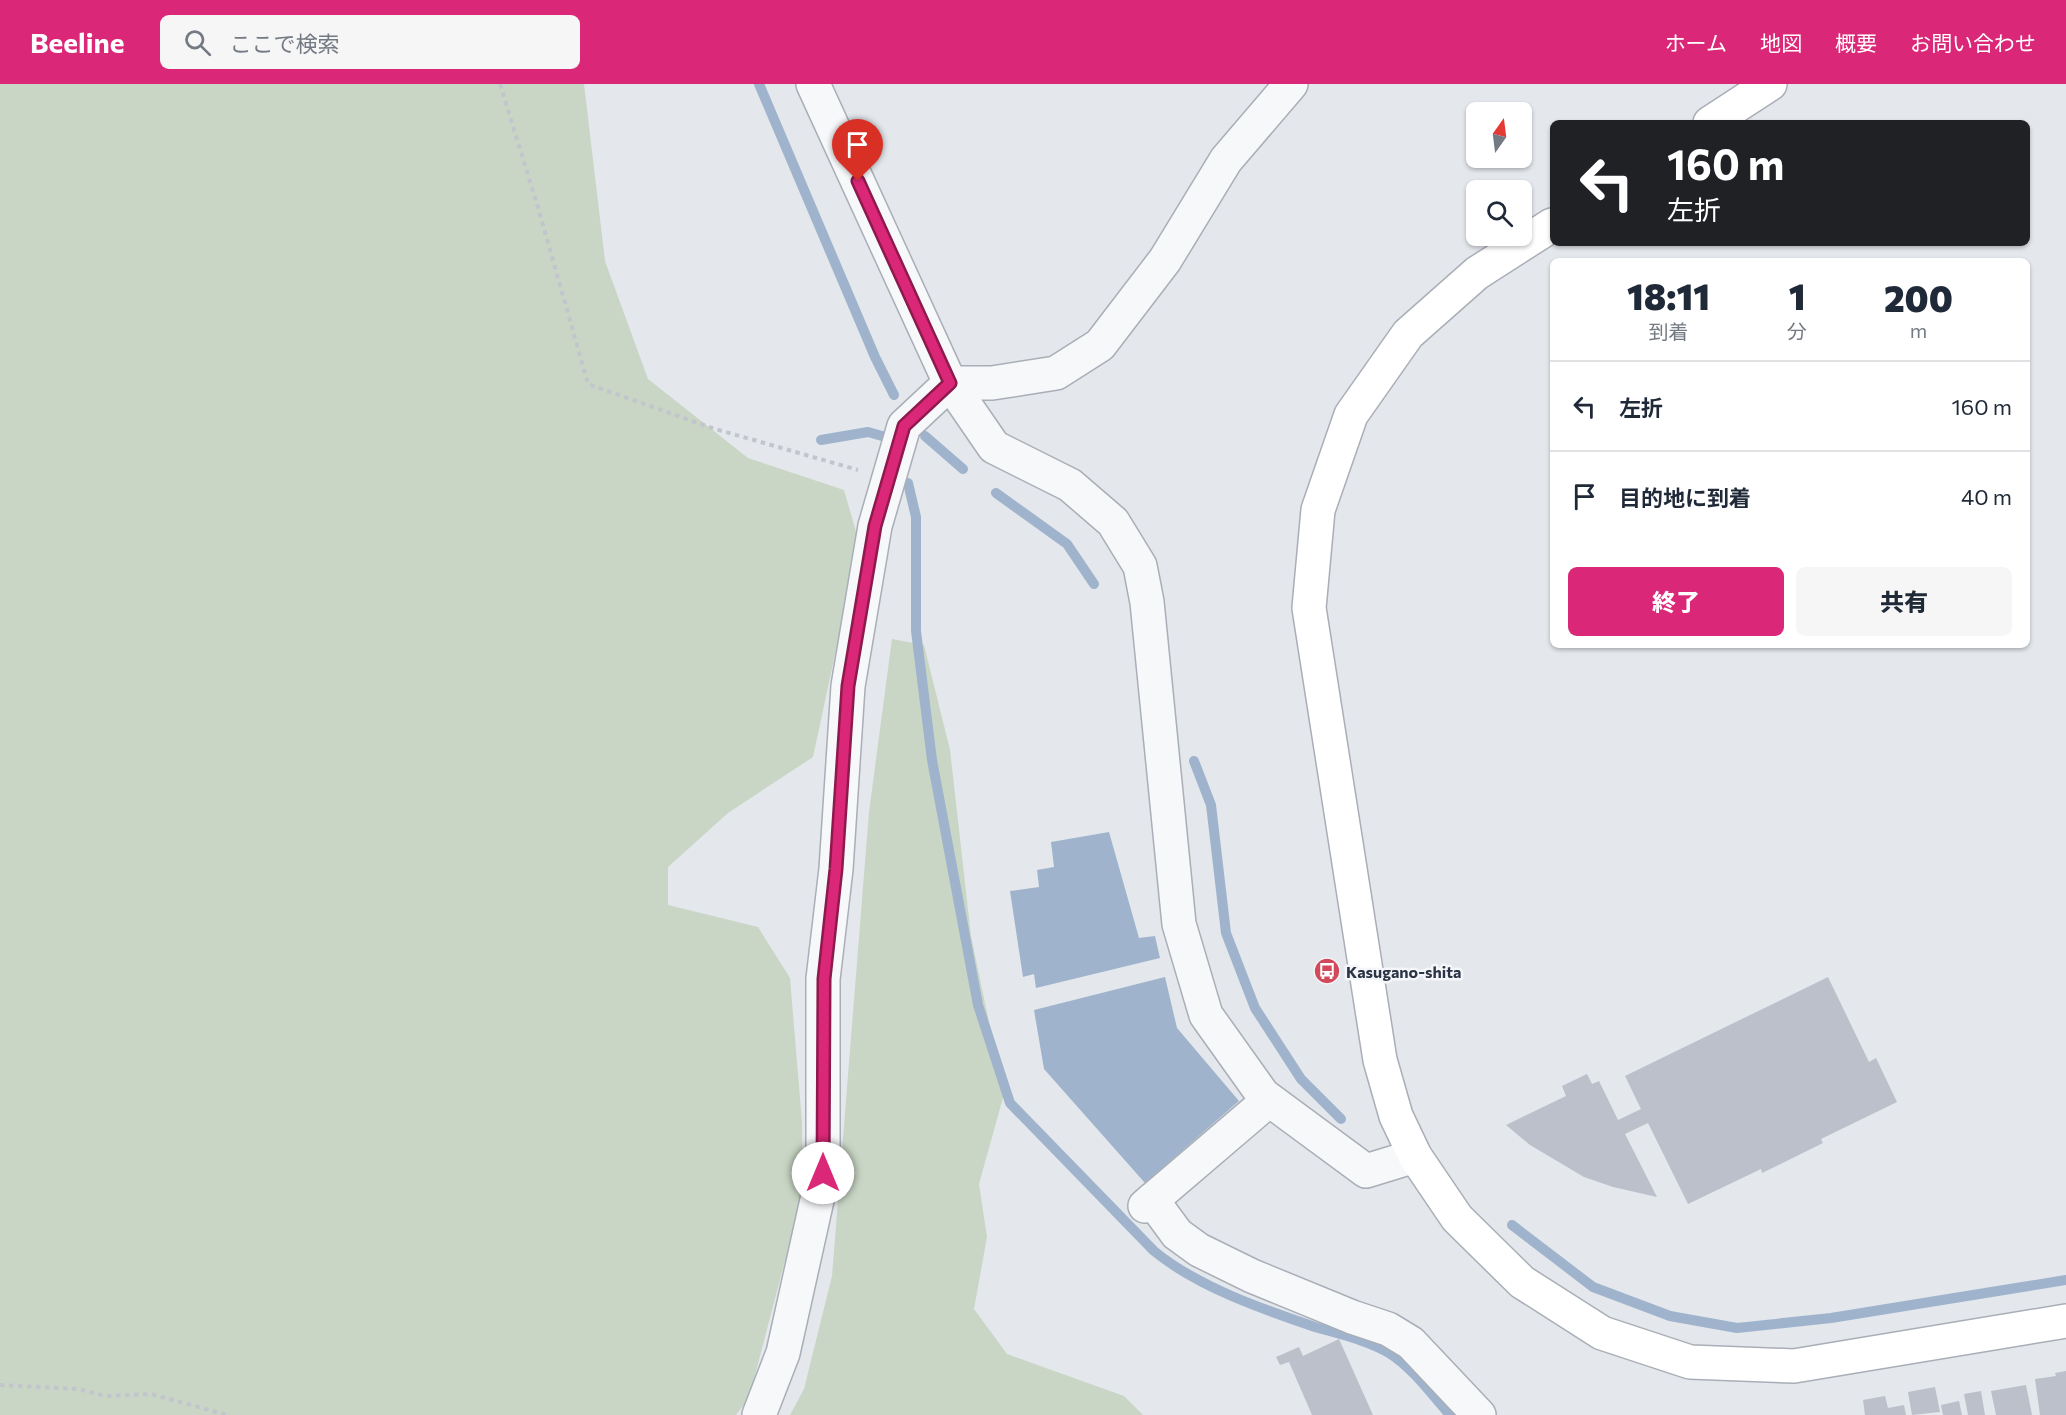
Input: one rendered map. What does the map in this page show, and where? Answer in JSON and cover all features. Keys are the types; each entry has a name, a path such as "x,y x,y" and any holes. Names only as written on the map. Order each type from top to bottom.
{"street":[{"path":"813,84 950,383 994,447 1070,486 1113,522 1140,566 1147,602 1179,924 1206,1015 1263,1095 1366,1171 1416,1156"},
{"path":"759,1415 783,1353 823,1173 824,979 836,869 848,686 875,526 904,426 950,383 992,383 1056,373 1100,345 1165,260 1226,160 1291,84"},
{"path":"1715,120 1770,84"},
{"path":"1550,226 1477,273 1408,334 1351,415 1318,510 1309,608 1380,1059 1396,1116 1416,1156 1457,1218 1522,1282 1602,1333 1690,1362 1794,1366 2066,1320"},
{"path":"1269,1100 1148,1203 1177,1234 1199,1250 1252,1276 1352,1317 1388,1329 1411,1343 1479,1415"}],"path":[{"path":"500,84 588,384 712,428 860,471"},
{"path":"0,1385 78,1389 105,1396 151,1394 227,1415"}],"green space":[{"path":"0,84 584,84 605,261 648,379 748,458 844,490 859,542 813,757 728,813 668,867 668,905 758,927 790,978 802,1122 803,1192 749,1398 736,1415 0,1415"},
{"path":"892,639 924,645 950,750 971,936 1004,1094 979,1184 987,1237 974,1309 1007,1354 1124,1396 1143,1415 790,1415 804,1389 832,1276 869,812"}],"water":[{"path":"1109,832 1139,938 1155,936 1160,958 1036,988 1034,974 1023,977 1010,891 1039,887 1037,870 1054,867 1051,842"},
{"path":"1165,977 1177,1028 1239,1101 1145,1183 1044,1069 1034,1010"}],"building":[{"path":"1828,977 1869,1062 1876,1058 1897,1102 1821,1139 1823,1143 1762,1173 1761,1169 1688,1204 1648,1123 1625,1134 1657,1197 1613,1187 1584,1177 1530,1145 1506,1125 1566,1096 1562,1086 1587,1074 1592,1084 1599,1081 1618,1120 1641,1109 1625,1076"},
{"path":"1339,1339 1373,1415 1312,1415 1289,1362 1280,1365 1276,1357 1299,1347 1303,1356"},
{"path":"2066,1371 2066,1415 2040,1415 2035,1379 2056,1376 2055,1373"},
{"path":"2026,1385 2032,1415 1996,1415 1991,1391"},
{"path":"1935,1387 1940,1412 1912,1415 1908,1392"},
{"path":"1981,1391 1985,1415 1968,1415 1964,1394"},
{"path":"1885,1396 1888,1408 1904,1405 1906,1415 1865,1415 1863,1400"},
{"path":"1959,1401 1962,1415 1943,1415 1941,1405"}],"waterway":[{"path":"759,84 875,357 894,395"},
{"path":"821,440 868,432 882,436"},
{"path":"925,436 963,469"},
{"path":"908,483 916,517 916,631 932,760 978,1005 1010,1103 1154,1251 1171,1264 1190,1276 1252,1305 1380,1348 1398,1359 1414,1374 1450,1415"},
{"path":"996,493 1067,544 1094,584"},
{"path":"1194,761 1211,805 1226,933 1255,1008 1301,1079 1341,1119"},
{"path":"1512,1225 1593,1287 1670,1316 1737,1328 1831,1318 2066,1280"}],"place":[{"name":"Kasugano-shita","path":"1327,971"}],"route":[{"path":"823,1173 824,979 836,869 848,686 875,526 904,426 950,383 858,181"}]}
